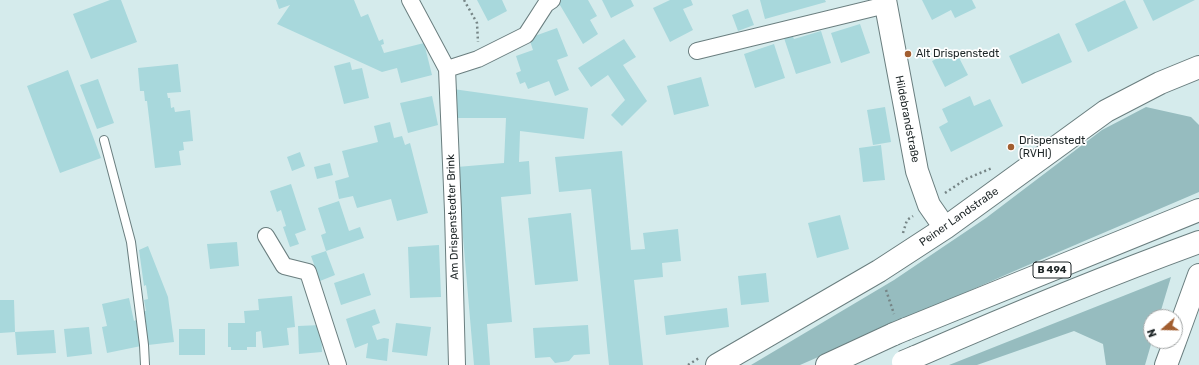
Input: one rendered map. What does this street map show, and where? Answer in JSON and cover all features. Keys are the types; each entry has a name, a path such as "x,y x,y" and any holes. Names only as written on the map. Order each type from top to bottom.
{"main road":[{"name":"Hildebrandstraße","path":"885,2 917,171 929,205 945,228"},
{"name":"Peiner Landstraße","path":"717,365 879,271 945,228 1106,111 1160,82 1199,67"},
{"path":"1160,82 1199,80"},
{"name":"B 494","path":"827,365 900,332 1198,210"},
{"name":"B 494","path":"904,362 1135,265 1192,244"},
{"path":"1183,321 1197,287"},
{"path":"1166,365 1172,349"}],"street":[{"name":"Am Drispenstedter Brink","path":"410,0 447,69 457,365"},
{"path":"447,69 478,59 526,35 547,1"},
{"name":"Hildebrandstraße","path":"697,51 885,2"},
{"path":"266,236 284,266 308,272 338,365"}],"lane":[{"path":"104,140 131,242 144,345 145,365"}],"path":[{"path":"464,0 477,23 478,59"}],"shaded area":[{"path":"1146,107 1191,117 1199,125 1199,192 800,365 751,365 894,280 986,218 1102,130"},
{"path":"1171,277 1161,309 1143,309 1143,349 1150,349 1145,365 1106,365 1103,344 1074,331 977,365 949,365"}],"building":[{"path":"110,0 121,0 137,42 91,59 73,14"},
{"path":"276,0 354,0 361,17 368,14 379,41 383,39 384,44 381,45 384,53 424,43 432,75 401,83 397,68 382,72 277,24 290,5 279,9"},
{"path":"477,0 502,0 507,11 488,21"},
{"path":"557,0 588,0 597,16 590,20 598,34 583,44"},
{"path":"602,0 631,0 634,6 611,18"},
{"path":"670,0 691,0 693,5 683,9 693,30 670,42 653,8"},
{"path":"760,0 825,0 826,2 765,19"},
{"path":"922,0 972,0 976,8 955,18 951,10 932,20"},
{"path":"1125,0 1138,28 1088,52 1075,24"},
{"path":"1143,0 1195,0 1153,21"},
{"path":"748,9 754,25 738,31 732,15"},
{"path":"860,24 870,53 841,63 831,33"},
{"path":"557,28 568,56 557,60 569,90 555,96 549,81 528,89 525,82 520,84 516,73 521,71 516,56 533,50 529,38"},
{"path":"821,31 831,63 796,74 784,38 792,35 794,39"},
{"path":"1059,33 1072,62 1022,84 1009,56"},
{"path":"624,39 636,57 623,65 647,101 622,126 611,115 625,100 608,75 591,87 578,68"},
{"path":"774,44 785,78 755,88 744,54"},
{"path":"955,50 968,75 945,87 932,61"},
{"path":"350,62 352,70 362,68 369,98 344,104 334,66"},
{"path":"178,64 181,92 167,93 168,98 170,98 171,108 174,107 175,112 190,110 193,141 183,142 184,150 179,151 181,165 155,168 147,101 145,101 144,91 140,91 138,68"},
{"path":"68,70 101,158 60,173 27,86"},
{"path":"701,77 709,106 674,115 667,86"},
{"path":"98,79 114,123 97,129 80,85"},
{"path":"453,89 588,108 584,139 520,131 519,162 529,161 531,194 501,197 512,322 487,324 490,365 474,365 457,167 504,163 506,118 455,118"},
{"path":"432,96 438,125 408,133 400,103"},
{"path":"970,96 974,106 990,99 1003,126 951,152 939,127 948,122 942,109"},
{"path":"885,107 891,142 873,145 867,110"},
{"path":"390,122 394,138 402,136 405,145 410,143 428,213 397,221 391,199 357,208 353,196 339,199 335,181 349,177 342,151 378,142 374,126"},
{"path":"881,145 885,180 863,182 859,148"},
{"path":"622,151 631,250 645,249 643,233 678,229 681,261 662,263 663,277 634,280 643,365 609,365 591,189 559,192 555,157"},
{"path":"300,152 305,166 292,171 287,157"},
{"path":"330,163 333,175 317,179 314,167"},
{"path":"291,184 306,230 295,234 299,244 290,247 283,227 286,226 281,210 277,212 270,191"},
{"path":"339,201 349,231 360,227 364,238 326,251 321,235 326,233 318,208"},
{"path":"571,213 578,281 535,285 528,218"},
{"path":"840,215 849,249 817,258 808,223"},
{"path":"237,242 239,266 210,269 207,244"},
{"path":"439,245 441,297 410,298 408,247"},
{"path":"148,246 168,297 174,342 148,345 144,300 148,299 146,285 144,286 139,250"},
{"path":"326,251 335,275 320,281 311,256"},
{"path":"364,273 371,295 341,305 334,283"},
{"path":"766,273 769,302 741,305 738,276"},
{"path":"292,296 295,327 287,328 289,345 263,348 261,331 256,332 256,347 247,347 247,350 231,350 231,347 228,347 228,323 245,323 244,311 259,310 258,299"},
{"path":"129,298 134,321 136,320 141,346 107,353 102,327 107,326 102,304"},
{"path":"0,300 14,300 15,332 0,333"},
{"path":"727,308 729,327 666,335 664,316"},
{"path":"375,309 380,323 372,326 377,340 384,338 389,339 387,361 366,358 368,343 355,348 346,319"},
{"path":"396,323 431,327 427,356 392,352"},
{"path":"321,325 322,352 299,354 298,326"},
{"path":"588,325 590,354 574,355 569,361 555,363 550,357 535,358 533,328"},
{"path":"89,327 92,354 67,357 64,329"},
{"path":"179,329 205,329 205,355 179,355"},
{"path":"54,330 56,353 17,355 15,332"}],"place":[{"name":"Alt Drispenstedt","path":"908,54"},
{"name":"Drispenstedt (RVHI)","path":"1011,147"}]}
